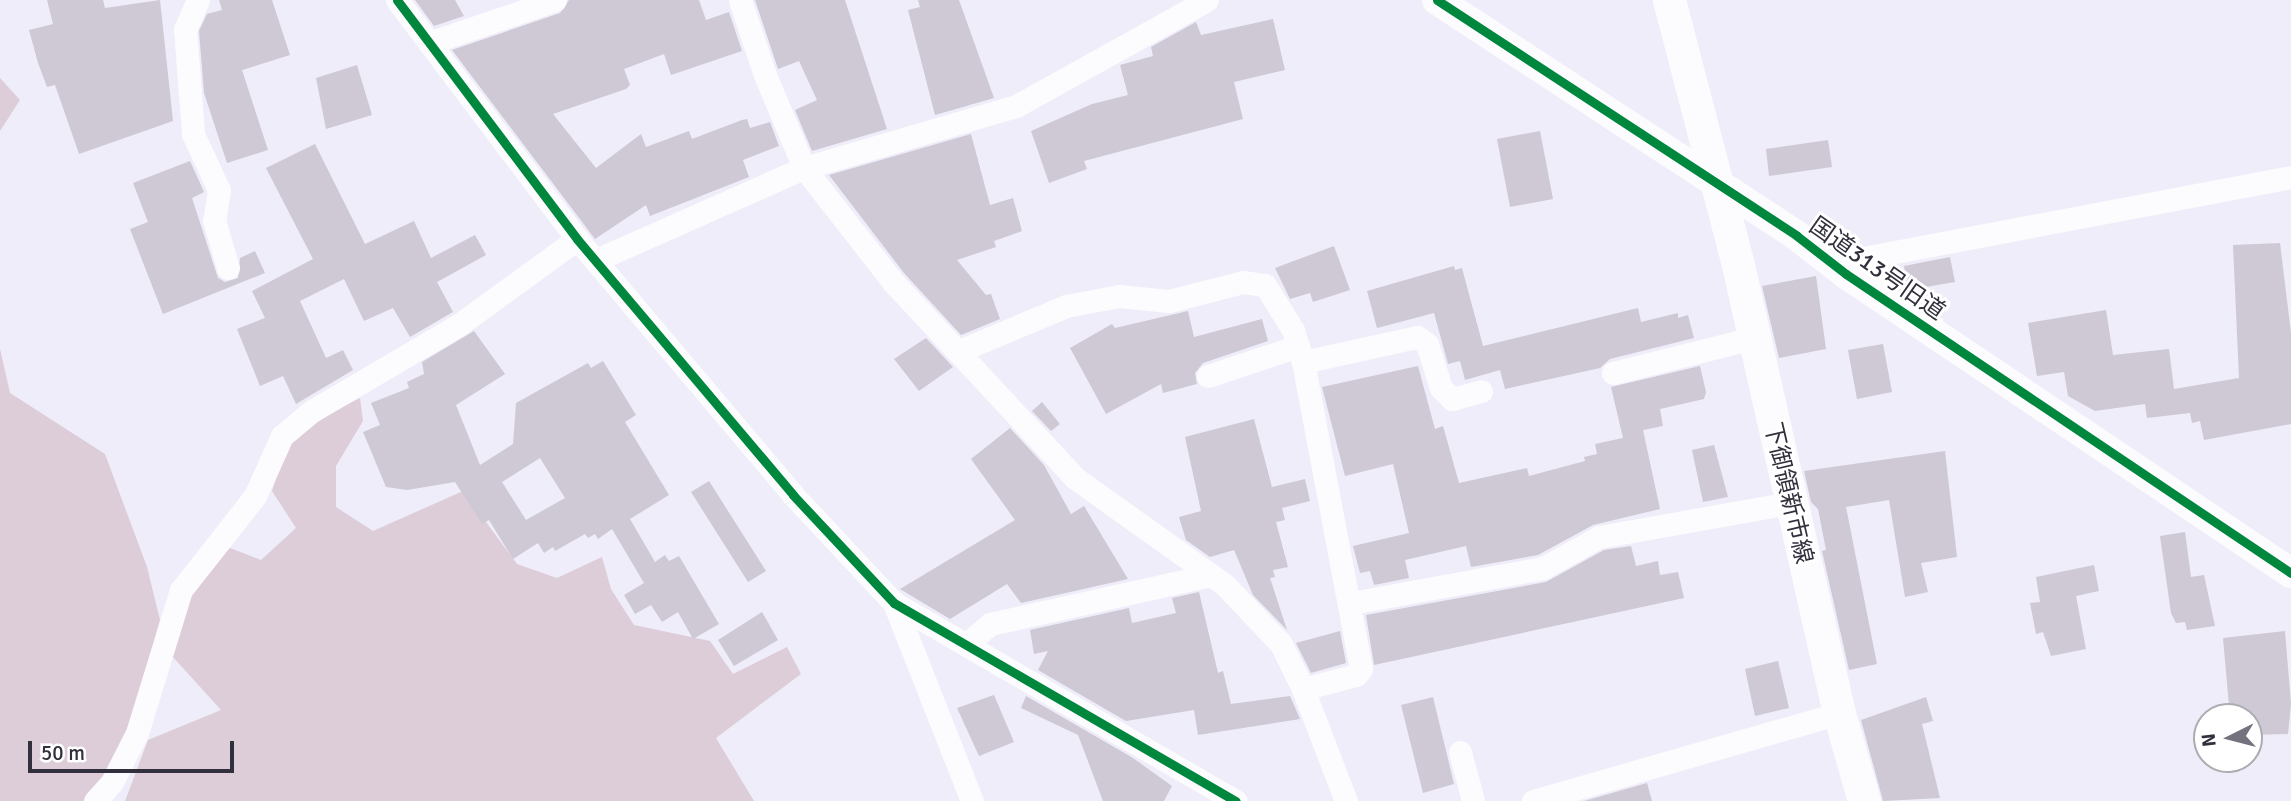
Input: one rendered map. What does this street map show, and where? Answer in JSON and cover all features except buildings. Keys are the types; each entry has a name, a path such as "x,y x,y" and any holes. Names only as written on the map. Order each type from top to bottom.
{"main road":[{"name":"下御領新市線","path":"1669,0 1718,183 1839,713 1864,801"}],"street":[{"path":"198,0 185,29 193,134 219,190 214,220 228,268"},
{"path":"397,0 578,239 793,495 894,603 968,643 1236,801"},
{"path":"429,43 555,0"},
{"path":"740,0 765,75 804,169 893,282 1076,478 1211,575 1280,644 1303,689 1346,801"},
{"path":"596,260 804,169 1016,106 1207,0"},
{"name":"国道313号旧道","path":"1437,0 1718,183 1846,274 2291,573"},
{"path":"1846,274 1863,258 2291,177"},
{"path":"95,801 112,782 137,733 181,590 256,496 282,436 312,411 460,324 578,239"},
{"path":"959,351 1066,306 1119,296 1169,301 1254,281 1265,285 1301,354 1351,603 1361,669 1356,675 1303,689"},
{"path":"1208,376 1301,354 1417,337 1427,344 1441,388 1452,399 1481,391"},
{"path":"1613,373 1753,338"},
{"path":"1351,603 1544,568 1599,537 1790,503"},
{"path":"968,643 990,624 1211,575"},
{"path":"894,603 972,801"},
{"path":"1533,801 1839,713"},
{"path":"1460,751 1473,801"}],"shaded area":[{"path":"0,78 20,100 0,131"},
{"path":"0,349 10,393 105,454 147,567 160,620 131,728 107,776 83,801 0,801"},
{"path":"360,398 363,421 336,466 336,507 373,531 463,491 517,564 557,578 602,557 611,589 634,625 710,641 733,674 787,647 801,674 716,738 754,801 125,801 148,740 221,710 172,656 195,582 230,548 261,560 296,528 272,491 291,433"}],"cycle path":[{"path":"397,0 577,239 793,495 894,603 1236,801"},
{"path":"1437,0 1797,236 1846,274 2291,573"}]}
